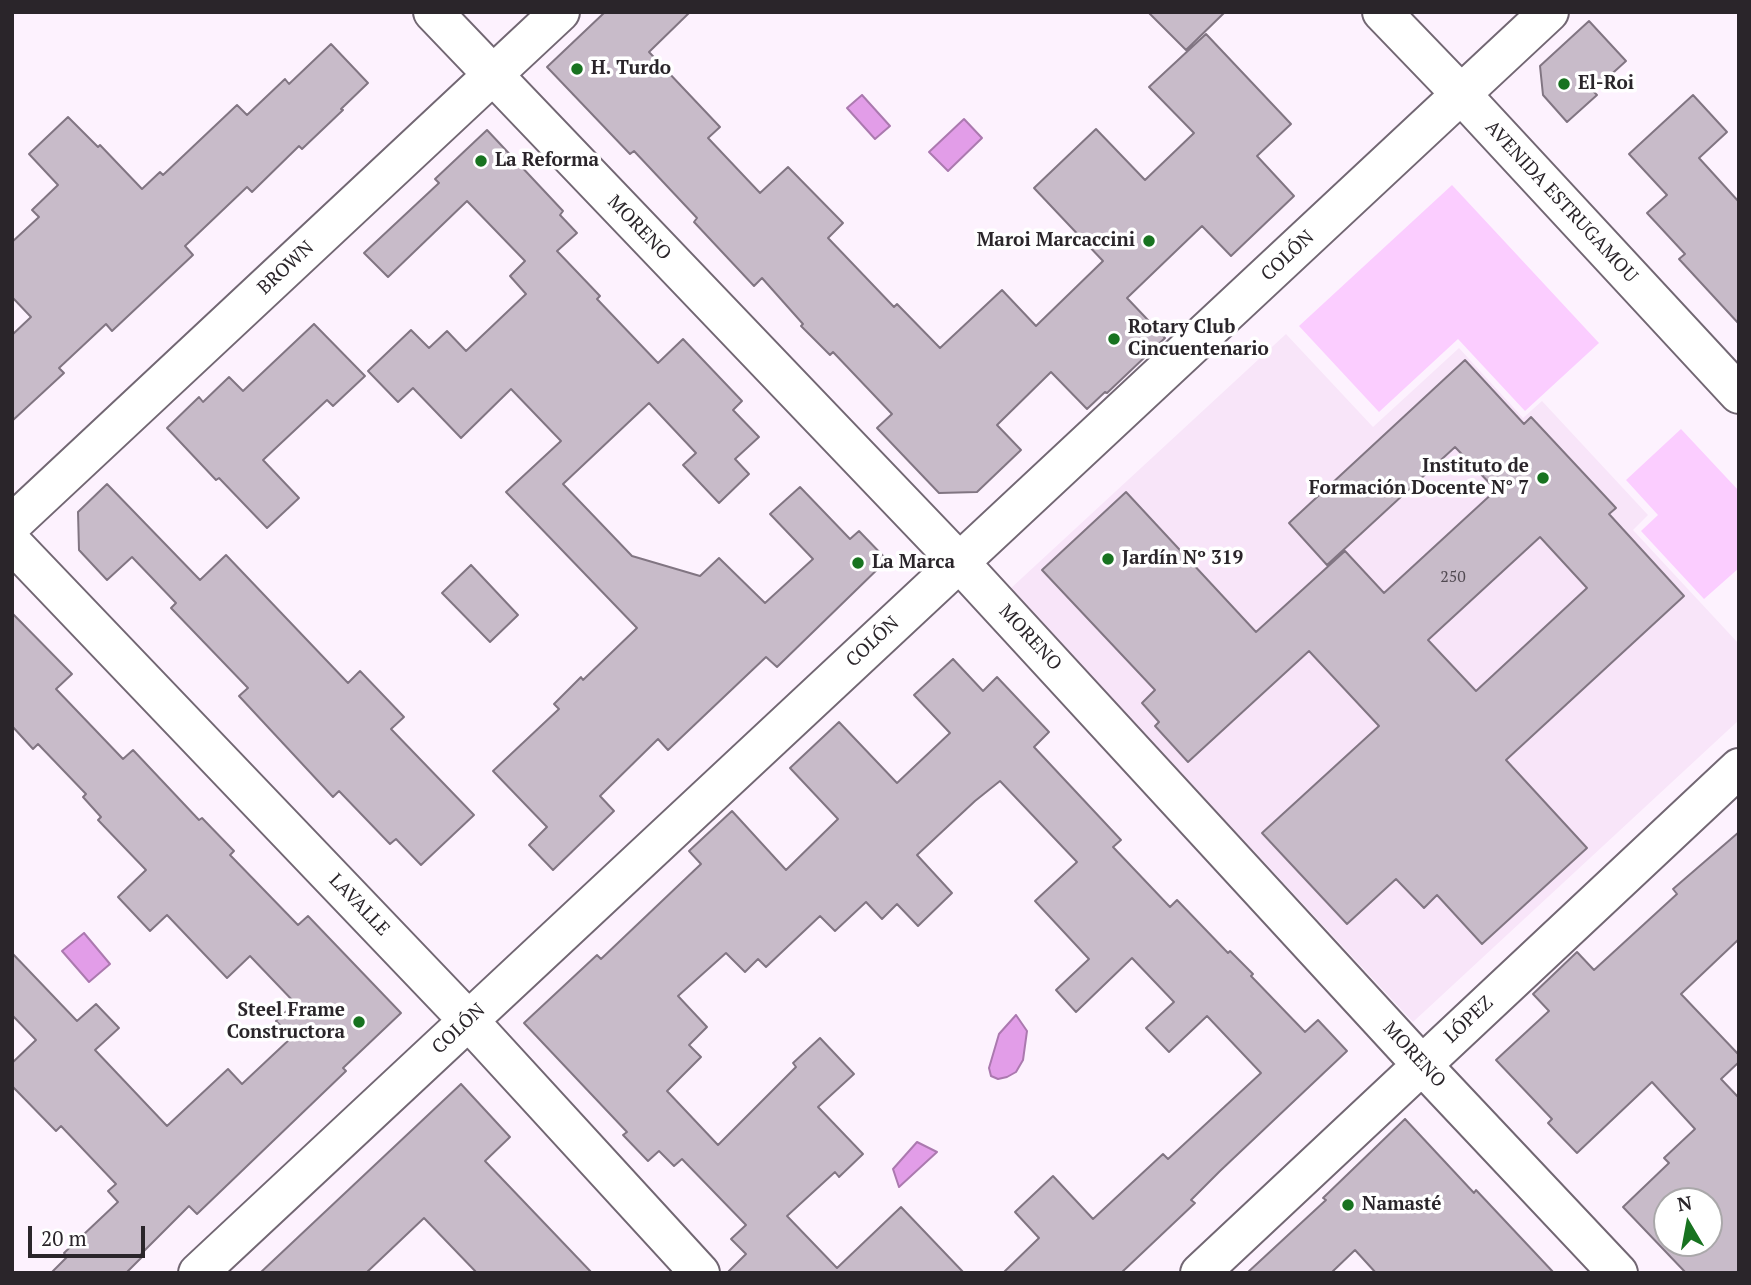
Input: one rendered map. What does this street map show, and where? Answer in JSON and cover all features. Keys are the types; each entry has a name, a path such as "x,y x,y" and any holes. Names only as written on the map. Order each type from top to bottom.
{"street":[{"name":"MORENO","path":"433,12 959,562 1422,1065 1618,1273"},
{"name":"BROWN","path":"12,524 560,12"},
{"name":"AVENIDA ESTRUGAMOU","path":"1381,12 1461,94 1739,394"},
{"name":"COLÓN","path":"198,1273 1549,12"},
{"name":"LAVALLE","path":"12,543 468,1020 700,1273"},
{"name":"LÓPEZ","path":"1200,1273 1739,768"}],"shaded area":[{"path":"862,95 890,126 875,139 847,108"},
{"path":"964,119 982,138 948,171 929,152"},
{"path":"1452,185 1599,343 1525,411 1458,339 1379,412 1299,326"},
{"path":"1286,334 1373,427 1459,348 1523,418 1542,401 1648,515 1633,530 1739,644 1739,720 1413,1022 1010,589"},
{"path":"1681,429 1739,491 1739,568 1704,599 1641,531 1658,515 1626,480"},
{"path":"84,933 110,964 89,982 62,951"},
{"path":"1016,1015 1027,1031 1023,1060 1016,1072 998,1079 991,1076 989,1068 999,1034"},
{"path":"917,1142 937,1152 899,1187 893,1169"}],"building":[{"path":"605,12 690,12 649,52 720,127 708,138 760,193 788,167 843,223 828,238 894,307 897,304 940,348 1002,290 1036,326 1103,261 1034,188 1096,129 1145,180 1194,133 1149,87 1206,34 1291,124 1257,156 1294,196 1231,256 1202,226 1127,298 1165,338 1087,409 1051,372 997,425 1021,450 977,492 939,493 877,428 892,414 833,352 830,355 801,326 803,324 762,278 754,286 694,222 697,218 634,151 630,154 547,67"},
{"path":"1148,12 1225,12 1186,50"},
{"path":"1589,21 1626,61 1593,91 1597,95 1567,122 1543,95 1540,66"},
{"path":"331,44 368,83 302,149 299,146 252,192 247,187 185,246 193,255 112,331 106,324 59,368 64,373 12,421 12,335 31,317 12,297 12,242 39,217 32,210 58,185 29,154 68,117 98,147 100,145 142,189 160,172 163,175 237,105 247,115 285,79 289,84"},
{"path":"1693,95 1727,132 1699,158 1739,202 1739,324 1679,259 1685,254 1647,213 1667,195 1629,154"},
{"path":"487,130 563,211 560,215 577,233 557,251 600,296 597,299 658,363 683,339 742,401 733,410 759,437 735,459 749,474 719,503 683,465 696,453 649,403 563,484 632,556 700,576 719,558 765,603 813,559 770,514 800,487 850,539 859,531 887,560 777,667 766,657 668,750 658,739 600,796 614,811 553,870 529,845 547,827 493,771 559,709 554,704 581,677 583,680 637,628 506,492 561,441 511,389 461,438 413,388 398,402 368,371 411,330 429,348 447,331 466,351 526,294 510,276 525,261 467,201 388,277 364,253 439,183 435,179"},
{"path":"314,324 365,376 333,406 327,400 263,460 299,498 267,528 219,478 216,480 167,428 199,397 203,402 229,377 243,391"},
{"path":"1465,360 1524,424 1531,417 1616,508 1609,514 1684,596 1506,760 1587,848 1482,944 1437,895 1424,908 1396,879 1347,924 1262,833 1379,726 1309,651 1188,762 1155,726 1159,722 1142,703 1155,690 1042,570 1126,492 1256,632 1345,551 1384,593 1496,490 1455,447 1327,565 1289,523","holes":["1540,537 1587,588 1476,691 1428,640"]},
{"path":"107,484 200,580 226,555 348,683 360,671 404,717 391,729 474,815 421,865 396,839 390,844 339,791 333,797 239,696 248,688 171,608 176,603 132,557 107,580 79,550 78,512"},
{"path":"471,565 518,615 490,642 442,593"},
{"path":"12,613 72,674 56,689 123,759 133,750 199,820 202,818 234,851 230,855 298,925 308,916 401,1013 343,1068 346,1071 197,1214 189,1206 126,1273 51,1273 67,1257 64,1253 118,1202 108,1191 116,1184 61,1126 56,1131 12,1086 12,1063 36,1040 12,1015 12,953 77,1021 96,1004 119,1028 95,1050 167,1126 228,1069 242,1084 292,1037 276,1021 295,1003 250,956 227,978 167,915 150,931 118,897 146,870 98,820 101,817 83,797 86,794 38,744 33,749 12,726"},
{"path":"953,659 983,691 997,677 1049,732 1034,747 1121,840 1113,847 1170,907 1177,900 1228,953 1230,951 1253,974 1251,976 1305,1032 1318,1020 1347,1051 1220,1171 1191,1200 1195,1203 1121,1273 1003,1273 1039,1238 1015,1212 1053,1176 1093,1219 1163,1154 1168,1159 1261,1073 1207,1016 1169,1052 1146,1028 1174,1002 1132,958 1076,1012 1056,990 1089,959 1035,901 1077,862 1000,781 917,855 952,893 918,926 897,904 882,919 866,902 835,931 820,916 766,967 758,959 745,972 726,953 678,996 707,1027 689,1045 701,1057 667,1091 718,1145 796,1067 793,1063 820,1038 854,1074 818,1107 863,1154 839,1177 835,1172 787,1216 837,1268 901,1207 964,1273 727,1273 746,1254 731,1239 746,1225 682,1159 674,1166 659,1151 648,1161 623,1135 627,1132 524,1023 597,955 601,959 701,864 689,851 732,811 786,870 838,819 790,768 839,722 897,783 950,733 914,695"},
{"path":"1739,832 1739,939 1681,994 1739,1055 1739,1062 1721,1079 1739,1098 1739,1273 1686,1273 1671,1257 1723,1257 1723,1187 1653,1187 1653,1238 1623,1207 1669,1163 1664,1158 1695,1129 1652,1082 1577,1153 1548,1123 1552,1119 1496,1060 1549,1011 1533,994 1577,952 1594,970 1677,894 1673,889"},
{"path":"461,1084 510,1137 485,1161 592,1273 477,1273 424,1218 366,1273 260,1273"},
{"path":"1405,1119 1554,1273 1376,1273 1355,1250 1331,1273 1247,1273 1326,1200 1323,1198"}],"place":[{"name":"H. Turdo","path":"577,69"},
{"name":"El-Roi","path":"1564,84"},
{"name":"La Reforma","path":"481,161"},
{"name":"Maroi Marcaccini","path":"1149,241"},
{"name":"Rotary Club Cincuentenario","path":"1114,339"},
{"name":"Instituto de Formación Docente N° 7","path":"1543,478"},
{"name":"Jardín Nº 319","path":"1108,559"},
{"name":"La Marca","path":"858,563"},
{"name":"Steel Frame Constructora","path":"359,1022"},
{"name":"Namasté","path":"1348,1205"}]}
